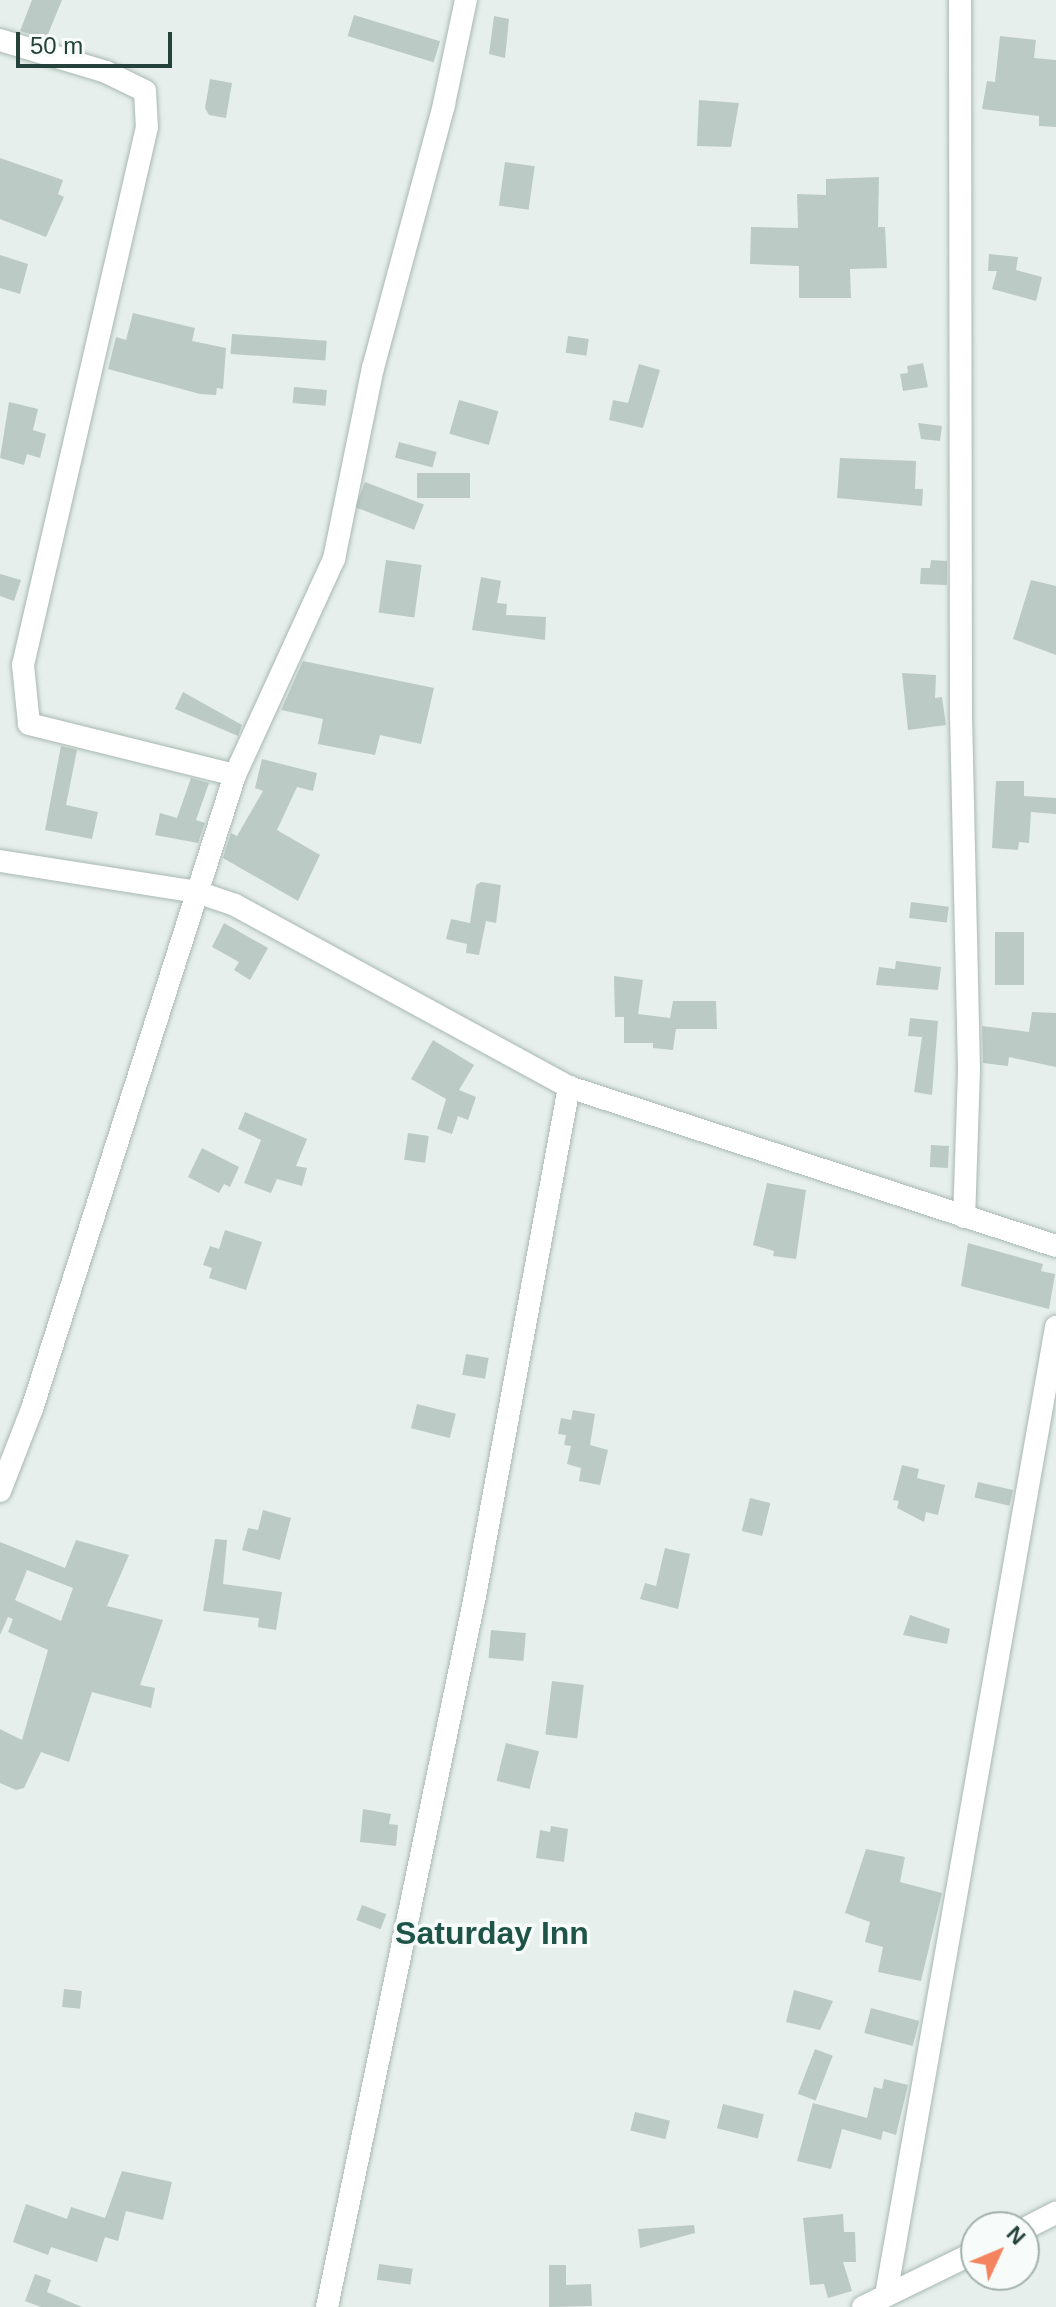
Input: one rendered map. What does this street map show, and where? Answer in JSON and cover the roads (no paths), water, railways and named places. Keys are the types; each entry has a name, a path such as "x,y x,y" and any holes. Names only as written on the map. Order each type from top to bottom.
{"street":[{"path":"0,1491 37,1394 235,775 334,559 373,368 444,104 466,0"},
{"path":"960,0 961,716 969,1070 964,1217"},
{"path":"0,40 106,72 145,91 146,103 140,158 23,665 29,724 235,775"},
{"path":"0,861 197,892 235,905 569,1087 1056,1246"},
{"path":"327,2307 475,1596 569,1087"},
{"path":"886,2295 1056,1327"},
{"path":"863,2307 960,2260"}],"district":[{"name":"Saturday Inn","path":"492,1933"}]}
